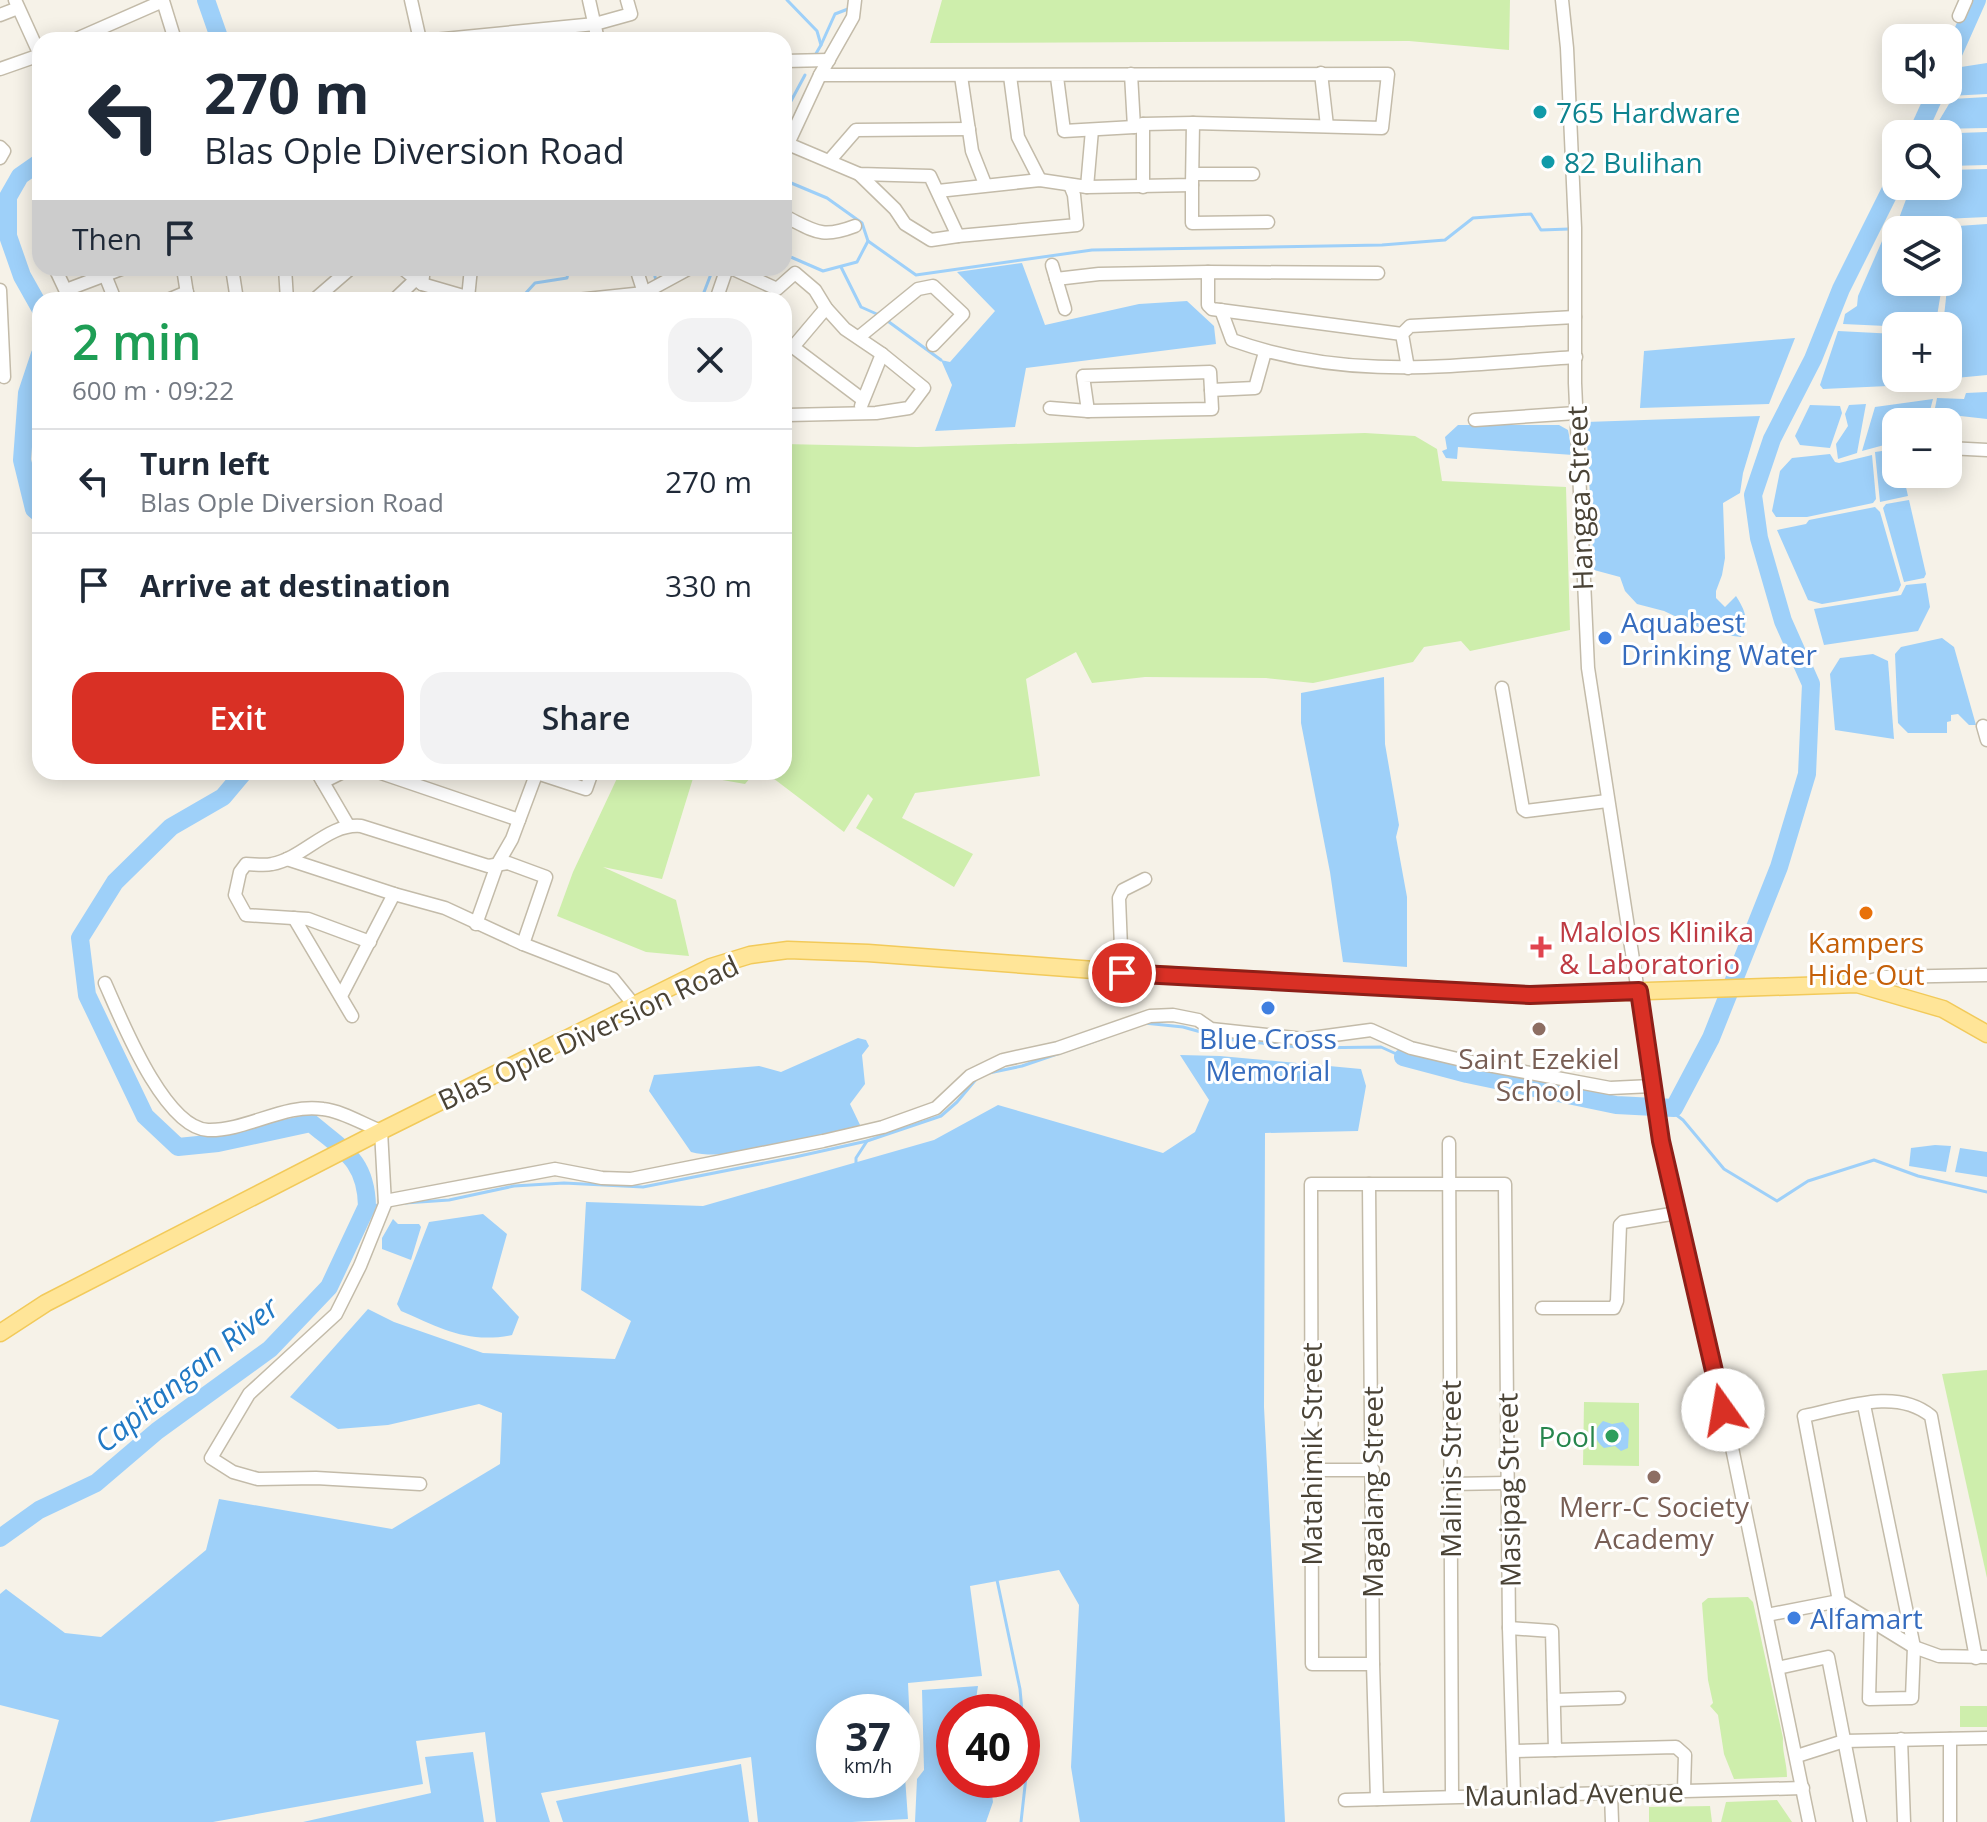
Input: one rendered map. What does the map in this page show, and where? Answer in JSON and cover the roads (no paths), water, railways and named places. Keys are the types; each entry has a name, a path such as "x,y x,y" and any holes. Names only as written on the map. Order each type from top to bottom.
{"main road":[{"name":"Blas Ople Diversion Road","path":"0,1333 46,1303 340,1152 711,967 750,955 788,950 868,953 1122,973 1530,995 1857,984 1943,1009 1987,1034"}],"street":[{"path":"411,0 418,32"},
{"path":"589,0 596,32"},
{"path":"514,32 595,24 631,14 627,0"},
{"path":"792,134 820,75 853,17 855,0"},
{"name":"Hangga Street","path":"1562,0 1575,228 1576,413 1588,668 1660,1130 1730,1438 1809,1822"},
{"path":"1959,16 1966,0"},
{"path":"92,32 163,1 173,32"},
{"path":"0,15 17,4 32,37"},
{"path":"0,69 32,58"},
{"path":"792,61 829,60"},
{"path":"1321,73 1327,126"},
{"path":"1131,74 1143,187"},
{"path":"820,75 1057,77 1388,74 1382,128 1193,123 1064,131 1057,77"},
{"path":"961,76 972,151 985,184"},
{"path":"1010,76 1018,137 1040,180"},
{"path":"1193,123 1192,223 1268,222"},
{"path":"830,160 856,130 969,129"},
{"path":"1087,187 1092,130"},
{"path":"0,147 4,151 0,158"},
{"path":"792,149 830,160 859,174 895,209 905,224 931,240 1077,225 1070,185"},
{"path":"859,174 930,176 958,236"},
{"path":"938,191 1040,180 1087,187 1143,187 1253,174"},
{"path":"792,220 823,234 837,233 855,226"},
{"path":"1052,265 1065,309"},
{"path":"1208,272 1208,305 1212,309 1402,334"},
{"path":"792,276 795,273 815,290 845,329 924,388 909,408 792,415"},
{"path":"1056,279 1099,274 1378,273"},
{"path":"74,292 103,276"},
{"path":"323,292 342,276"},
{"path":"411,276 418,282 450,292"},
{"path":"405,292 418,282 421,276"},
{"path":"646,292 675,276"},
{"path":"747,276 777,289 792,276"},
{"path":"859,337 918,289 933,286 963,314 933,345"},
{"path":"0,290 4,377"},
{"path":"826,308 793,347 862,399"},
{"path":"1221,310 1232,340 1265,352 1325,365 1408,368 1576,357"},
{"path":"1402,334 1410,326 1437,323 1575,317"},
{"path":"1402,334 1408,368"},
{"path":"1211,390 1255,388 1265,352"},
{"path":"859,413 882,354"},
{"path":"1050,408 1088,411 1212,409 1210,372 1083,376 1088,411"},
{"path":"1475,420 1576,413"},
{"path":"1962,449 1987,450"},
{"path":"1502,688 1523,809 1607,801"},
{"path":"1983,726 1987,740"},
{"path":"322,780 348,825"},
{"path":"416,780 519,820"},
{"path":"476,924 533,780"},
{"path":"560,780 586,789 589,780"},
{"path":"370,942 308,919 246,915 235,895 240,872 246,864 271,865 287,859 348,825 361,826 488,866 508,863 546,877 523,944"},
{"path":"287,859 445,908 523,944 613,979 634,1005"},
{"path":"1122,973 1119,898 1123,890 1145,879"},
{"path":"341,996 394,894"},
{"path":"294,918 352,1016"},
{"path":"1857,984 1884,977 1987,975"},
{"path":"105,983 130,1040 166,1102 186,1121 206,1130 295,1110 324,1109 378,1133 385,1202 336,1314 249,1394 211,1458 233,1472 258,1479 316,1478 420,1484"},
{"path":"385,1202 555,1169 602,1178 631,1179 868,1131 936,1108 970,1076 1003,1060 1058,1048 1150,1016 1173,1015 1198,1020 1211,1029 1304,1039 1371,1030 1411,1048 1466,1061 1610,1088 1653,1090"},
{"name":"Malinis Street","path":"1449,1143 1452,1795"},
{"name":"Matahimik Street","path":"1369,1184 1311,1184 1312,1664 1373,1664"},
{"path":"1369,1184 1449,1184"},
{"name":"Magalang Street","path":"1369,1184 1377,1799"},
{"name":"Masipag Street","path":"1449,1184 1505,1184 1509,1628 1514,1795"},
{"path":"1542,1308 1614,1308 1617,1301 1620,1225 1677,1213"},
{"path":"1767,1615 1839,1601 1914,1647 1939,1656 1982,1657 1931,1416 1912,1404 1893,1400 1804,1416 1839,1601"},
{"path":"1864,1405 1914,1647 1912,1698 1869,1699 1871,1621"},
{"path":"1311,1470 1373,1470"},
{"path":"1450,1484 1508,1483"},
{"path":"1509,1628 1552,1631 1555,1750"},
{"path":"1778,1668 1828,1657 1860,1822"},
{"path":"1554,1700 1619,1698"},
{"path":"1797,1756 1844,1741 1987,1738"},
{"path":"1901,1739 1904,1822"},
{"path":"1950,1739 1950,1822"},
{"path":"1513,1751 1676,1747 1685,1755 1684,1790"},
{"name":"Maunlad Avenue","path":"1345,1800 1803,1788"},
{"path":"1611,1794 1612,1822"}],"water":[{"path":"1987,63 1987,94 1962,95 1962,67"},
{"path":"1987,97 1987,128 1962,128 1962,120 1939,120 1949,104 1962,104 1962,98"},
{"path":"1987,132 1987,165 1962,166 1962,133"},
{"path":"1987,169 1987,217 1900,216 1906,200 1962,200 1962,170"},
{"path":"1987,224 1987,375 1962,377 1962,312 1944,312 1946,296 1962,296 1962,226"},
{"path":"1882,241 1882,296 1940,296 1938,312 1882,312 1882,326 1843,324 1845,314 1857,306 1858,296"},
{"path":"1022,263 1045,325 1139,304 1187,301 1214,326 1216,344 1026,368 1015,427 935,431 952,385 941,360 950,362 995,311 957,272"},
{"path":"1838,331 1882,333 1882,386 1823,389 1820,385"},
{"path":"1795,338 1769,404 1640,408 1644,351"},
{"path":"1987,392 1987,419 1962,416 1962,408 1935,408 1937,398 1964,399 1966,393"},
{"path":"1933,399 1931,408 1882,408 1882,446 1862,451 1875,407"},
{"path":"1866,404 1857,453 1838,459 1836,444 1848,426 1845,414 1849,405"},
{"path":"1810,405 1840,406 1842,413 1830,448 1800,445 1795,436"},
{"path":"1760,416 1740,493 1723,503 1725,558 1716,598 1725,607 1736,596 1745,616 1741,637 1711,633 1664,611 1637,604 1625,591 1620,577 1594,570 1586,422"},
{"path":"1458,425 1559,425 1568,430 1573,455 1458,447 1457,459 1446,458 1442,451 1447,449 1445,437"},
{"path":"1882,451 1882,488 1906,488 1908,496 1880,502 1875,452"},
{"path":"1830,454 1839,463 1872,455 1876,499 1873,503 1807,517 1776,517 1772,511 1780,471 1792,458"},
{"path":"1909,500 1926,574 1924,578 1904,582 1883,508 1886,504"},
{"path":"1875,507 1880,512 1901,585 1898,591 1822,604 1808,600 1777,530 1806,524 1809,520"},
{"path":"1926,583 1930,607 1918,631 1824,645 1814,609 1901,595 1906,585"},
{"path":"1942,638 1954,647 1976,725 1969,725 1958,714 1951,715 1947,733 1908,733 1898,723 1895,654 1901,647"},
{"path":"1873,654 1888,661 1894,739 1835,730 1830,674 1840,658"},
{"path":"1384,677 1385,744 1407,897 1407,967 1343,962 1330,872 1301,723 1301,693"},
{"path":"858,1038 866,1040 869,1046 862,1055 865,1084 850,1104 861,1127 751,1151 729,1154 691,1152 649,1091 654,1075 759,1066 781,1072"},
{"path":"1180,1055 1361,1069 1366,1086 1358,1131 1265,1133 1264,1407 1285,1822 1080,1822 1071,1767 1079,1605 1059,1570 970,1586 982,1676 908,1683 909,1694 816,1694 816,1798 906,1798 908,1819 758,1822 751,1757 541,1793 550,1822 496,1822 485,1732 416,1741 423,1784 213,1822 30,1822 59,1720 0,1705 0,1594 6,1589 65,1633 101,1637 206,1550 219,1499 392,1529 500,1464 502,1413 479,1404 388,1425 338,1429 290,1397 368,1309 394,1322 483,1353 615,1359 631,1321 581,1290 586,1202 703,1206 934,1140 998,1105 1163,1153 1195,1132 1209,1100"},
{"path":"1951,1146 1946,1172 1909,1166 1911,1148"},
{"path":"1960,1148 1987,1152 1987,1177 1955,1172"},
{"path":"483,1214 507,1234 492,1288 519,1317 512,1335 468,1336 401,1311 397,1304 429,1222"},
{"path":"393,1219 398,1224 419,1224 421,1227 411,1260 382,1249 382,1238"},
{"name":"Pool","path":"1603,1421 1612,1424 1623,1422 1629,1429 1628,1448 1621,1451 1615,1446 1604,1448 1600,1444 1596,1434"},
{"path":"978,1686 977,1694 936,1694 936,1798 992,1798 986,1822 915,1822 916,1798 920,1798 920,1775 924,1770 922,1690"},
{"path":"473,1752 484,1822 303,1822 431,1793 425,1757"},
{"path":"741,1764 749,1822 563,1822 556,1801"}],"waterway":[{"name":"Capitangan River","path":"206,0 217,32"},
{"path":"787,0 817,31 821,45 814,57"},
{"path":"1962,34 1977,0"},
{"path":"821,45 835,14 848,9"},
{"path":"792,99 805,75"},
{"path":"1923,120 1931,104"},
{"name":"Capitangan River","path":"32,168 20,176 8,197 8,236 22,276 32,294"},
{"path":"792,183 827,198 862,223 868,241 857,262 823,271 792,257"},
{"path":"1403,1057 1467,1074 1616,1105 1674,1108 1711,1038 1779,867 1807,774 1811,684 1783,621 1759,538 1753,495 1772,439 1813,359 1841,289 1886,200"},
{"path":"868,241 916,275 1092,250 1382,245 1445,240 1473,218 1531,214 1541,230 1569,229"},
{"path":"841,267 861,307 879,315"},
{"path":"527,292 535,283 567,276"},
{"path":"655,276 656,281"},
{"path":"704,292 710,276"},
{"path":"889,322 941,360"},
{"name":"Capitangan River","path":"32,378 27,393 22,460 32,501"},
{"name":"Capitangan River","path":"0,1538 39,1510 96,1483 157,1431 270,1349 329,1287 367,1206 362,1177 351,1157 311,1123 218,1143 178,1147 145,1116 87,995 80,938 115,882 171,827 223,797 237,780"},
{"path":"1144,1023 1183,1027 1226,1039 1305,1048 1381,1047 1403,1057"},
{"path":"989,1073 1022,1066 1104,1038"},
{"path":"405,1203 449,1200 514,1186 564,1183 643,1187 795,1157 867,1141 941,1116 978,1077"},
{"path":"1667,1108 1683,1120 1724,1169 1777,1201 1808,1181 1874,1160 1918,1176 1987,1192"},
{"path":"856,1166 856,1158 867,1141"},
{"path":"367,1206 381,1205"},
{"path":"997,1580 1020,1694"},
{"path":"1021,1822 1024,1798"}],"place":[{"name":"765 Hardware","path":"1540,112"},
{"name":"82 Bulihan","path":"1548,162"},
{"name":"Aquabest Drinking Water","path":"1605,638"},
{"name":"Kampers Hide Out","path":"1866,913"},
{"name":"Malolos Klinika & Laboratorio","path":"1541,947"},
{"name":"Blue Cross Memorial","path":"1268,1008"},
{"name":"Saint Ezekiel School","path":"1539,1029"},
{"name":"Pool","path":"1612,1436"},
{"name":"Merr-C Society Academy","path":"1654,1477"},
{"name":"Alfamart","path":"1794,1618"}]}
